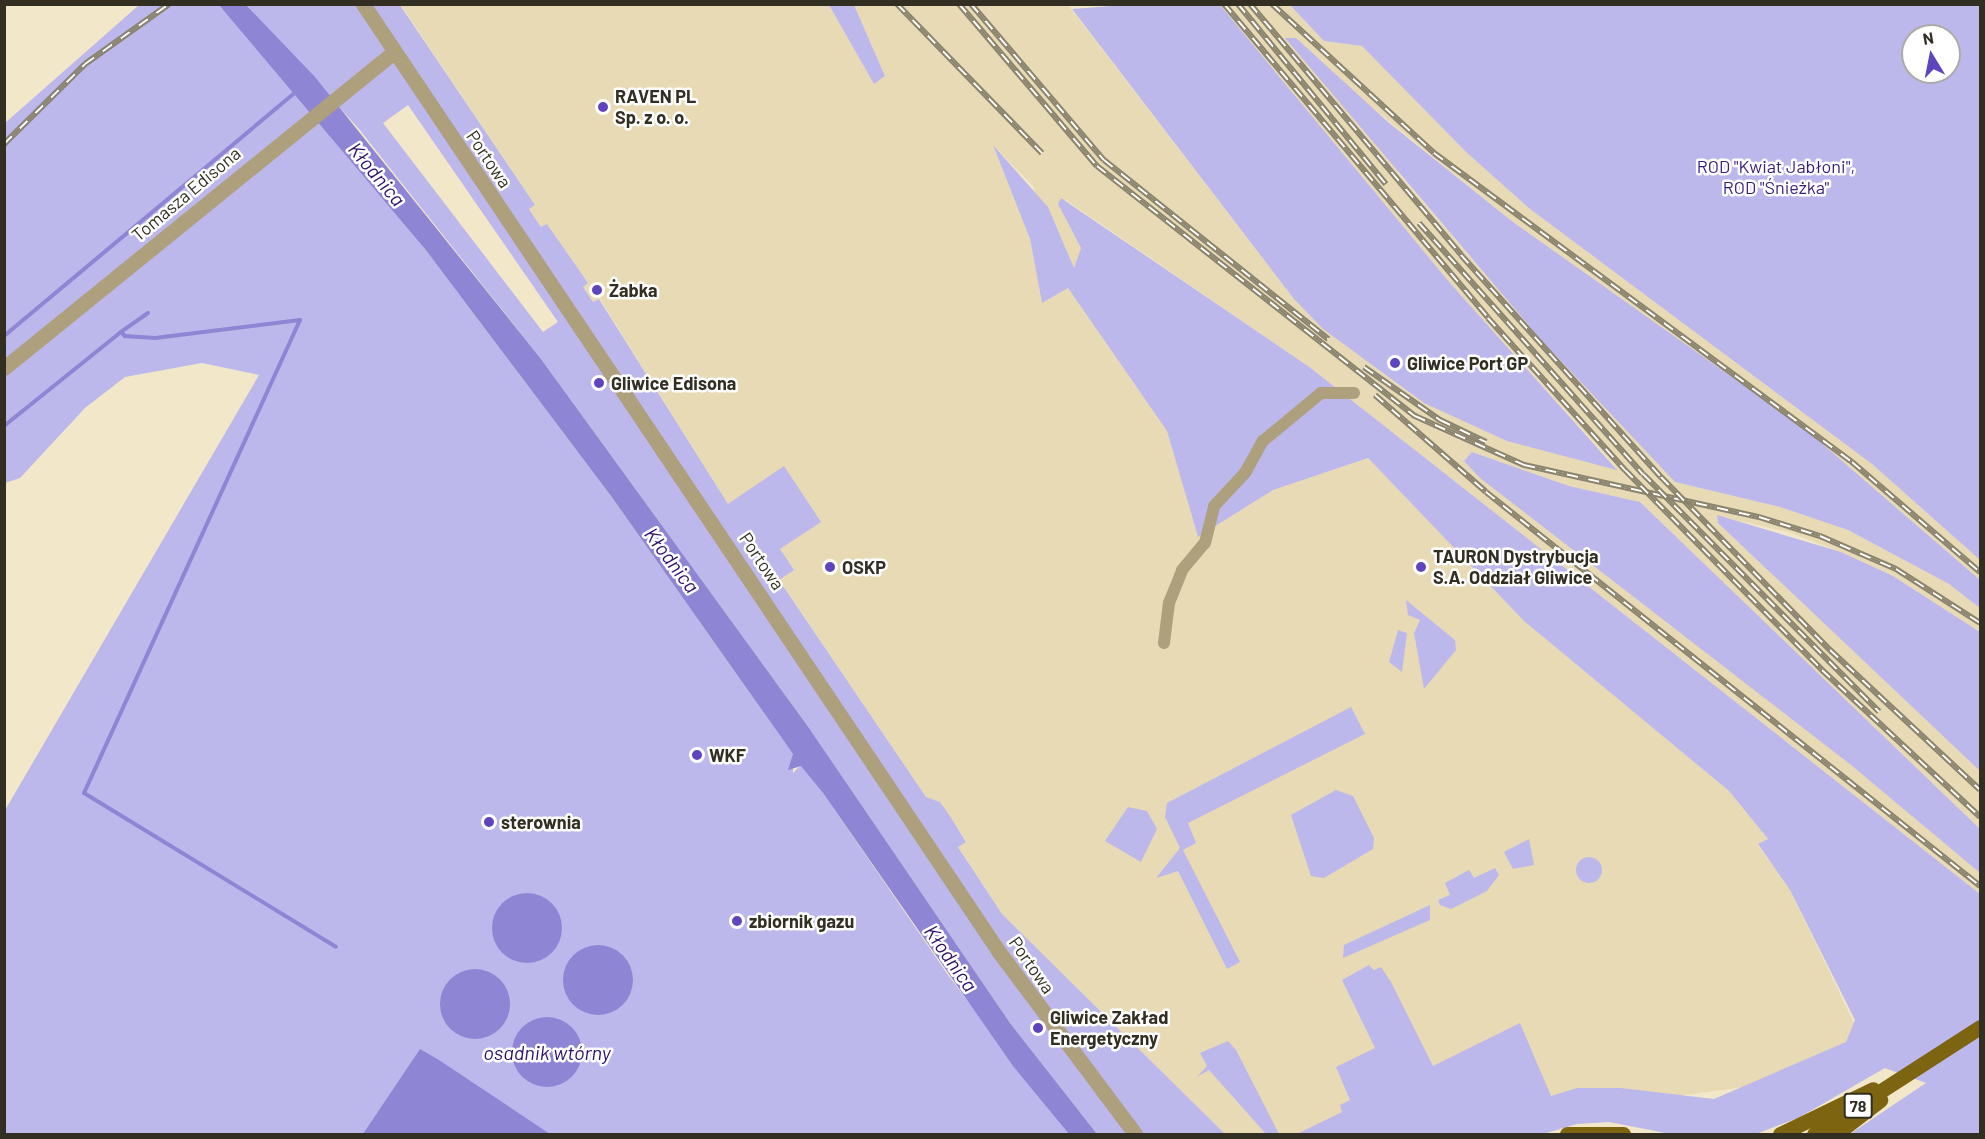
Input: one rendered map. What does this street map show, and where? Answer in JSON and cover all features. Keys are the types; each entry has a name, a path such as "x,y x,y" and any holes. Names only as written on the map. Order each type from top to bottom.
{"main road":[{"name":"78","path":"1814,1134 1980,1027"},
{"path":"1780,1134 1901,1078"},
{"path":"1836,1134 1901,1078"},
{"path":"1567,1134 1623,1134"}],"street":[{"name":"Portowa","path":"363,4 999,952 1135,1134"},
{"name":"Tomasza Edisona","path":"4,368 394,52"},
{"path":"1164,643 1169,603 1182,570 1205,543 1214,506 1245,473 1263,441 1320,393 1354,393"}],"shaded area":[{"path":"401,5 829,5 874,83 885,76 854,5 1068,5 1294,299 1323,329 1424,403 1616,467 1450,283 1220,5 1290,5 1324,41 1362,46 1466,152 1530,209 1872,464 1980,560 1980,580 1804,428 1513,222 1342,83 1400,175 1542,341 1675,482 1780,507 1848,530 1949,584 1980,608 1980,632 1893,576 1841,552 1788,532 1717,516 1718,523 1980,771 1980,829 1640,502 1569,486 1472,452 1464,461 1851,765 1980,873 1980,894 1308,366 1066,200 1058,204 1081,248 1068,288 1167,431 1198,537 1273,490 1368,458 1524,621 1729,791 1768,839 1758,845 1790,890 1856,1027 1885,1068 1655,1099 1506,1134 1225,1134 1002,914 958,846 966,841 950,816 940,802 926,797 728,504 600,299 594,303 583,287 588,283 547,224 542,228 529,208 535,205","holes":["993,145 1033,186 1068,288 1042,303 1030,239"]}],"green space":[{"path":"139,5 219,5 323,124 425,249 611,496 793,754 793,773 801,765 823,793 948,975 1069,1134 5,1134 4,812 259,375 202,363 125,377 85,408 20,478 5,483 5,123"},
{"path":"246,5 400,5 535,205 529,209 541,227 547,224 588,283 583,287 593,302 599,299 728,504 784,466 821,522 780,549 794,570 779,580 926,797 940,802 950,816 966,842 958,847 1002,914 1225,1134 1097,1134 1010,1023 809,728 541,359 359,129","holes":["408,105 558,322 543,332 383,123"]},
{"path":"829,5 854,5 885,76 874,84"},
{"path":"1125,5 1220,5 1450,283 1617,470 1507,441 1424,403 1323,329 1294,299 1072,9"},
{"name":"ROD \"Kwiat Jabłoni\", ROD \"Śnieżka\"","path":"1290,5 1980,5 1980,560 1872,464 1530,209 1466,152 1362,46 1324,41"},
{"path":"1285,38 1296,38 1388,122 1513,222 1804,428 1980,580 1980,608 1949,584 1848,530 1780,507 1675,482 1542,341"},
{"path":"993,145 1048,207 1074,268 1081,248 1058,204 1061,198 1308,366 1980,894 1980,1134 1850,1134 1926,1083 1885,1068 1798,1118 1756,1134 1671,1134 1609,1122 1577,1124 1543,1134 1297,1134 1342,1112 1340,1105 1350,1100 1336,1067 1375,1048 1342,980 1369,965 1374,970 1381,967 1391,982 1433,1066 1520,1023 1551,1096 1577,1088 1621,1088 1714,1099 1846,1042 1855,1020 1790,890 1758,844 1768,839 1729,791 1524,621 1368,458 1273,490 1198,537 1167,431 1068,288 1042,303 1030,239"},
{"path":"1472,452 1569,486 1640,502 1980,829 1980,873 1851,765 1480,478 1464,461"},
{"path":"1717,515 1841,552 1893,576 1980,632 1980,771 1718,523"},
{"path":"1406,600 1455,640 1456,650 1424,689 1414,633 1420,620 1408,615"},
{"path":"1398,630 1407,633 1402,672 1389,662"},
{"path":"1351,707 1365,734 1188,823 1196,843 1183,850 1240,962 1227,969 1178,871 1156,878 1180,848 1165,817 1167,803"},
{"path":"1336,790 1353,796 1374,838 1373,849 1324,878 1311,876 1291,815"},
{"path":"1128,807 1147,811 1157,829 1141,862 1105,841"},
{"path":"1529,839 1534,865 1513,869 1504,852"},
{"path":"1589,857 1598,861 1602,870 1598,879 1589,883 1580,879 1576,870 1580,861"},
{"path":"1495,868 1499,875 1487,891 1451,909 1440,905 1438,900 1450,895 1445,883 1469,870 1474,878"},
{"path":"1430,905 1430,920 1343,958 1344,945"},
{"path":"1228,1041 1236,1050 1279,1134 1266,1134 1209,1070 1197,1077 1207,1066 1200,1053"}],"water":[{"name":"Kłodnica","path":"219,5 246,5 315,77 541,359 809,728 1010,1023 1097,1134 1069,1134 1013,1066 823,793 801,766 788,770 793,754 611,496 425,249"},
{"path":"527,893 540,896 552,903 559,915 562,928 559,941 552,953 540,960 527,963 514,960 502,953 495,941 492,928 495,915 502,903 514,896"},
{"name":"osadnik wtórny","path":"598,945 611,948 623,955 630,967 633,980 630,993 623,1005 611,1012 598,1015 585,1012 573,1005 566,993 563,980 566,967 573,955 585,948"},
{"name":"osadnik wtórny","path":"475,969 488,972 500,979 507,991 510,1004 507,1017 500,1029 488,1036 475,1039 462,1036 450,1029 443,1017 440,1004 443,991 450,979 462,972"},
{"name":"osadnik wtórny","path":"547,1017 560,1020 572,1027 579,1039 582,1052 579,1065 572,1077 560,1084 547,1087 534,1084 522,1077 515,1065 512,1052 515,1039 522,1027 534,1020"},
{"path":"420,1049 439,1060 550,1134 363,1134"}],"waterway":[{"path":"4,336 298,90"},
{"path":"148,313 121,332 125,336 155,338 300,320 84,793 336,947"},
{"path":"4,426 121,332"}],"railway":[{"path":"4,144 85,64 169,4"},
{"path":"897,4 1042,153"},
{"path":"959,4 1097,166 1415,416 1524,465 1759,517 1820,536 1896,569 1980,623"},
{"path":"971,4 1104,160 1328,339"},
{"path":"1224,4 1488,318 1625,470 1822,670 1980,817"},
{"path":"1238,4 1386,184"},
{"path":"1250,4 1461,255 1661,477 1830,650 1980,790"},
{"path":"1272,4 1434,153 1852,462 1980,572"},
{"path":"1419,223 1643,474 1879,712"},
{"path":"1364,367 1440,420 1486,442"},
{"path":"1375,395 1486,492 1980,886"}],"place":[{"name":"RAVEN PL Sp. z o. o.","path":"603,107"},
{"name":"Żabka","path":"597,290"},
{"name":"Gliwice Port GP","path":"1395,363"},
{"name":"Gliwice Edisona","path":"599,383"},
{"name":"OSKP","path":"830,567"},
{"name":"TAURON Dystrybucja S.A. Oddział Gliwice","path":"1421,567"},
{"name":"WKF","path":"697,755"},
{"name":"sterownia","path":"489,822"},
{"name":"zbiornik gazu","path":"737,921"},
{"name":"Gliwice Zakład Energetyczny","path":"1038,1028"}]}
